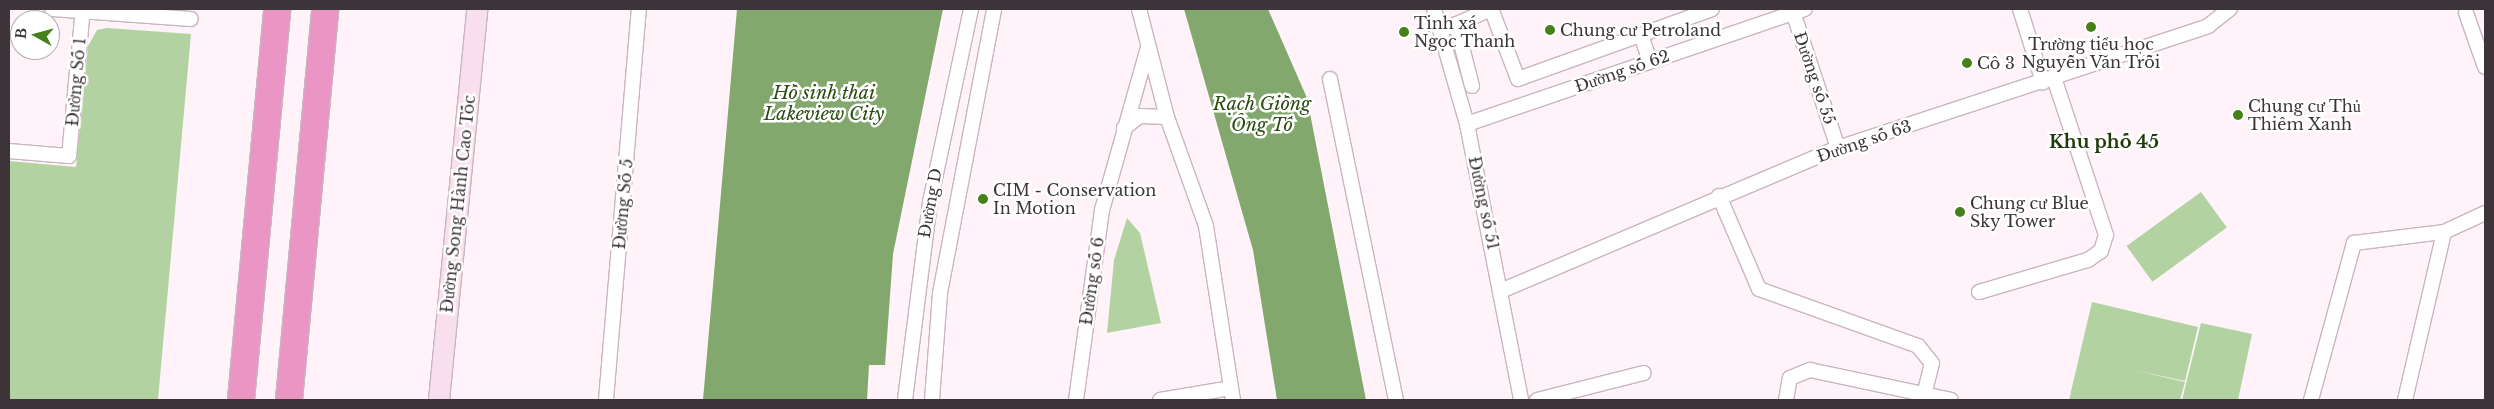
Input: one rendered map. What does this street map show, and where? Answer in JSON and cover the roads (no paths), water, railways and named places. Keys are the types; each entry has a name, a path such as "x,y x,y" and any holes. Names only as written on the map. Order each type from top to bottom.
{"highway":[{"path":"249,307 270,9"},
{"path":"241,400 277,9"},
{"path":"290,400 326,9"},
{"path":"295,341 337,9"}],"main road":[{"name":"Đường Song Hành Cao Tốc","path":"439,400 477,9"}],"street":[{"path":"52,9 191,20"},
{"name":"Đường Số 5","path":"606,400 639,9"},
{"name":"Đường D","path":"905,400 930,202 971,9"},
{"name":"Đường D","path":"932,400 940,293 994,9"},
{"path":"1140,9 1167,117 1206,226 1231,394 1160,400"},
{"name":"Đường số 51","path":"1434,9 1467,124 1502,290 1521,400"},
{"path":"1440,32 1491,10 1518,79 1712,9"},
{"path":"1979,292 2088,260 2101,251 2106,234 2020,9"},
{"name":"Đường số 63","path":"1502,290 1719,196 1838,148 2208,26 2230,9"},
{"name":"Đường Số 1","path":"9,151 69,156 83,10"},
{"name":"Đường số 62","path":"1467,124 1796,10"},
{"name":"Đường số 55","path":"1796,10 1838,148"},
{"path":"2466,13 2485,67"},
{"path":"1456,24 1472,86"},
{"path":"1641,35 1650,61"},
{"name":"Đường số 6","path":"1076,400 1102,210 1148,47"},
{"path":"1330,79 1396,400"},
{"path":"1124,128 1140,116 1167,117"},
{"path":"1719,196 1759,289 1918,346 1932,364 1924,397"},
{"path":"2311,400 2354,243 2444,232 2485,213"},
{"path":"2405,400 2444,232"},
{"path":"1786,400 1790,378 1810,370 1924,397 1950,400"},
{"path":"1537,400 1644,373"}],"water":[{"name":"Hồ sinh thái Lakeview City","path":"737,9 943,9 893,254 885,365 869,365 867,400 703,400"},
{"name":"Rạch Giồng Ông Tố","path":"1184,9 1268,9 1307,98 1366,400 1277,400 1253,250"}],"place":[{"name":"Trường tiểu học Nguyễn Văn Trỗi","path":"2091,27"},
{"name":"Chung cư Petroland","path":"1550,30"},
{"name":"Tịnh xá Ngọc Thanh","path":"1404,32"},
{"name":"Cô 3","path":"1967,63"},
{"name":"Chung cư Thủ Thiêm Xanh","path":"2238,115"},
{"name":"CIM - Conservation In Motion","path":"983,199"},
{"name":"Chung cư Blue Sky Tower","path":"1960,212"}],"district":[{"name":"Khu phố 45","path":"2104,142"}]}
